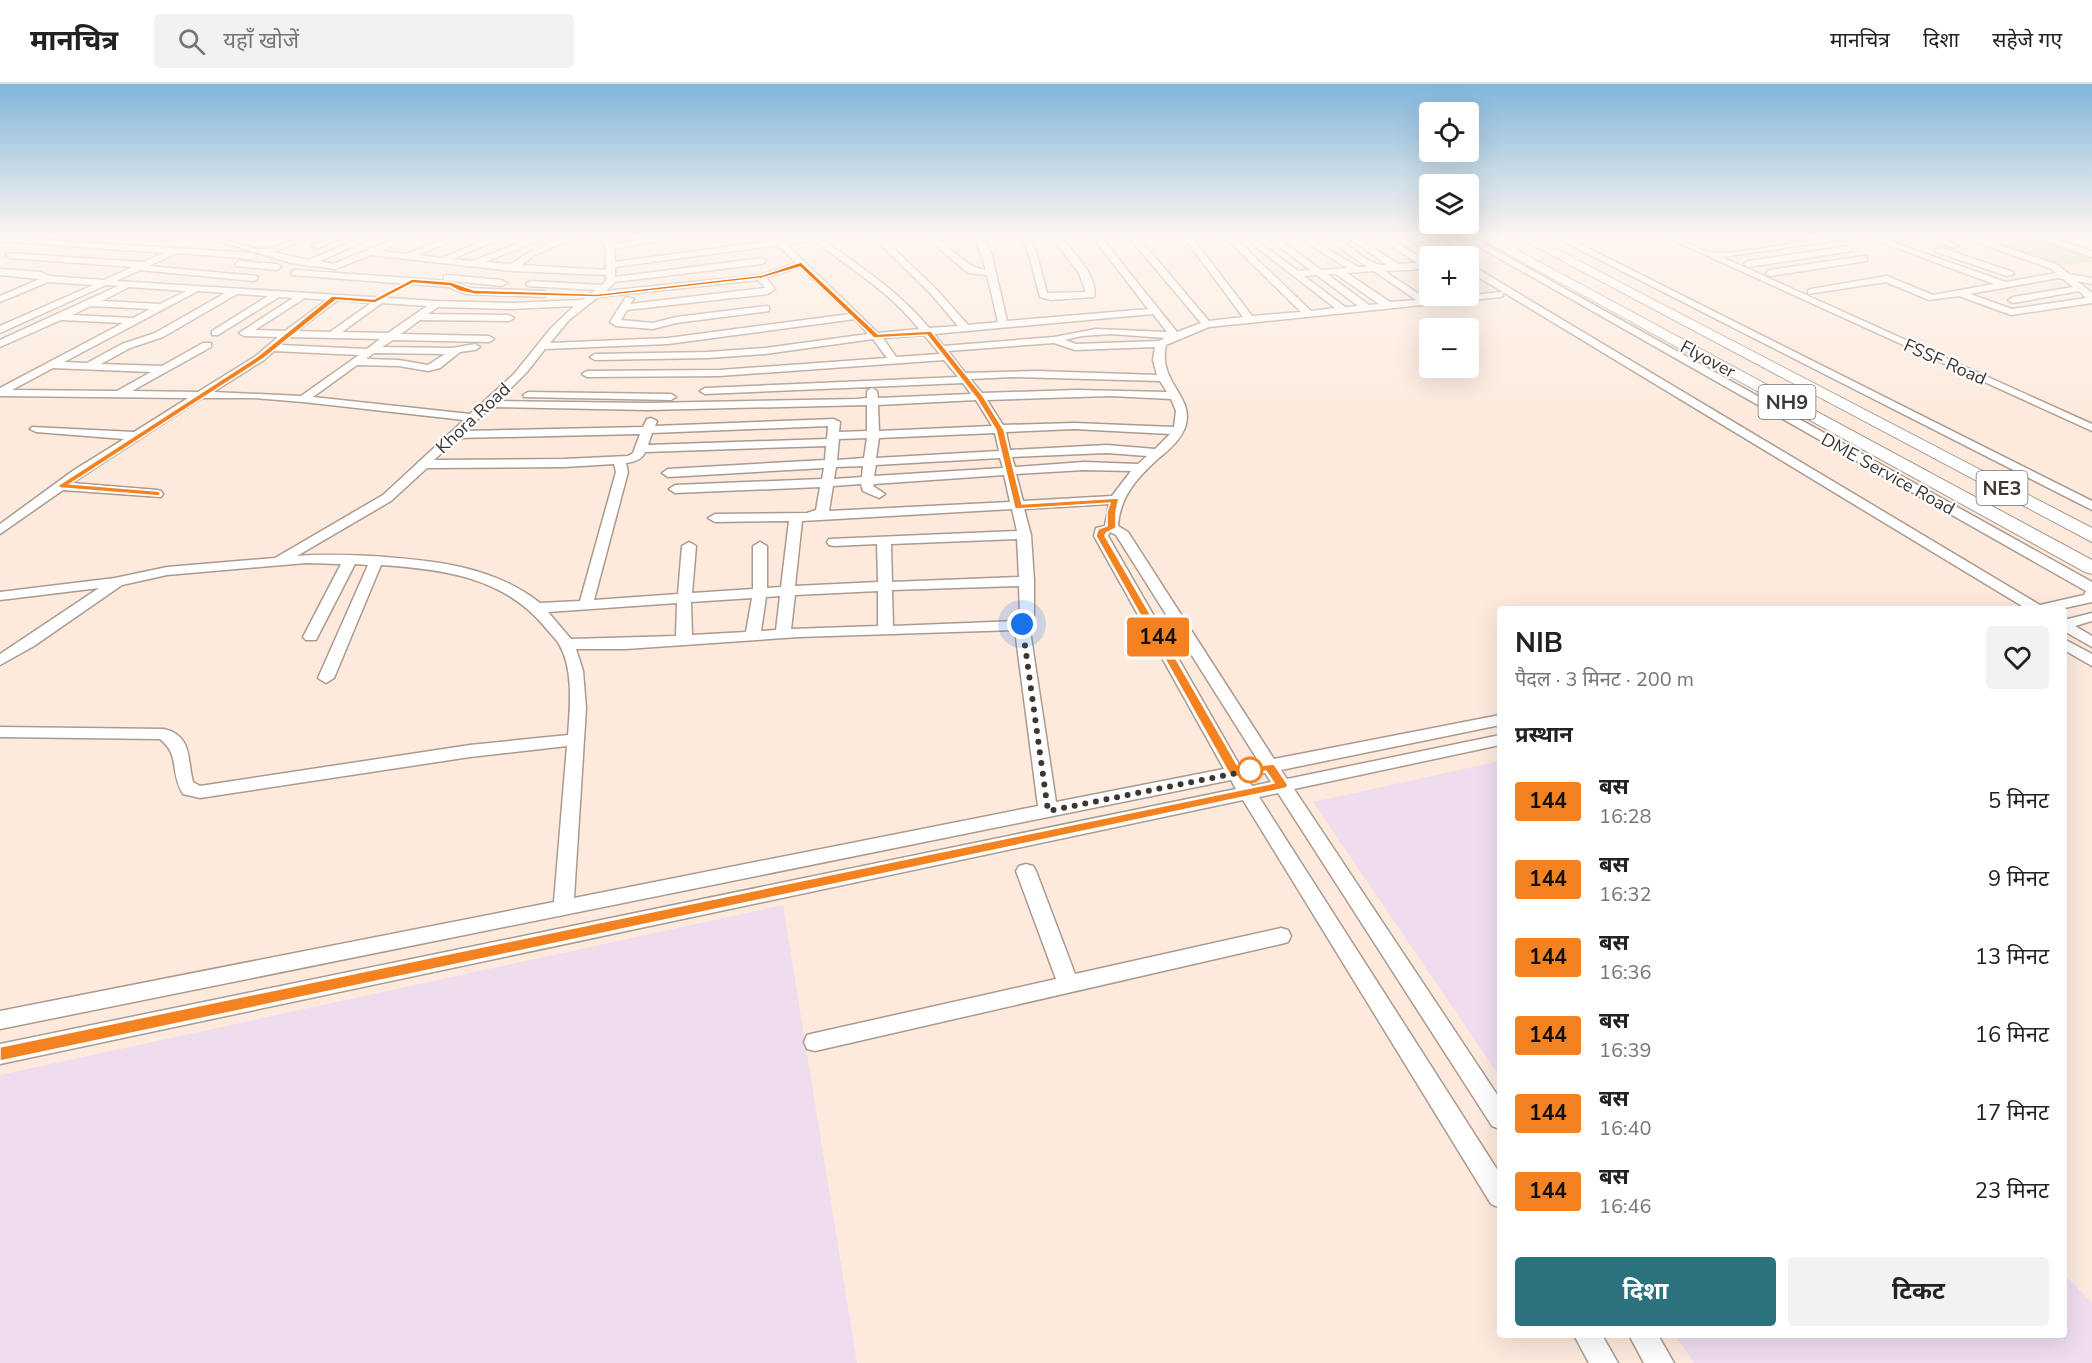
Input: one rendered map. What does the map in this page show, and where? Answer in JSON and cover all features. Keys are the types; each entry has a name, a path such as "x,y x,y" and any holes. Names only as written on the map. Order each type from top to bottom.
{"highway":[{"name":"Flyover","path":"1592,296 2092,568"},
{"name":"NE3","path":"1613,296 2092,552"},
{"name":"NE3","path":"1635,296 2092,536"},
{"path":"1656,296 2092,521"}],"street":[{"path":"0,330 76,296"},
{"path":"0,344 104,296"},
{"path":"0,392 184,296"},
{"path":"89,366 126,346 159,335 226,296"},
{"path":"215,333 276,296"},
{"path":"274,348 454,351 491,344 392,337 244,333 303,296"},
{"path":"311,296 436,304 512,306 584,303"},
{"path":"332,335 385,296"},
{"name":"Khora Road","path":"278,561 387,498 532,362 558,325 591,296"},
{"path":"575,395 585,372 595,357 598,345 616,323 631,296"},
{"path":"691,296 708,355 709,374 702,399"},
{"path":"623,308 736,296"},
{"path":"835,296 876,336 893,360"},
{"path":"567,644 626,644 783,634 1009,627 1022,624 1027,617 1024,535 1000,430 965,378 928,333 892,296"},
{"path":"937,296 966,329"},
{"path":"993,296 1004,325"},
{"path":"1047,296 1087,296"},
{"path":"1094,296 1102,314"},
{"path":"1142,296 1175,336"},
{"path":"1183,296 1207,324"},
{"path":"1232,296 1249,319"},
{"path":"1290,296 1308,313"},
{"path":"1324,296 1343,310"},
{"path":"1350,296 1366,307"},
{"path":"1374,296 1388,305"},
{"path":"1503,296 1532,310 2033,606"},
{"path":"1511,296 2011,606"},
{"name":"DME Service Road","path":"1570,296 2092,590"},
{"path":"1675,296 2092,506"},
{"name":"FSSF Road","path":"1799,296 2092,428"},
{"name":"FSSF Road","path":"1819,296 2092,416"},
{"path":"1966,296 2009,312 2092,299"},
{"path":"2006,296 2037,309"},
{"path":"2013,300 2038,296"},
{"path":"0,530 61,486 274,348 287,334 335,298"},
{"path":"1055,340 1075,347 1161,344 1207,324 1419,302"},
{"path":"89,303 163,307"},
{"path":"303,399 358,362 436,304"},
{"path":"616,323 653,326 766,309"},
{"path":"595,357 708,355 765,351 876,336 1154,311"},
{"path":"419,316 509,318"},
{"path":"543,346 638,344 857,316"},
{"path":"1844,316 1866,316"},
{"path":"59,317 136,321"},
{"path":"402,329 498,331"},
{"path":"586,374 709,374 893,360 1106,332 1175,336"},
{"path":"1111,528 1111,512 1121,489 1139,468 1178,431 1184,415 1177,396 1163,378 1157,361 1161,344"},
{"path":"120,394 207,345"},
{"path":"358,362 399,363 428,368 436,366 454,351"},
{"path":"51,365 165,369"},
{"path":"817,516 822,512 833,439 836,403 830,386 830,365"},
{"path":"489,404 655,408 702,399 830,386 1023,372 1092,377 1163,378"},
{"path":"872,384 873,435 867,488 879,494"},
{"path":"0,392 254,395 474,418"},
{"path":"499,394 836,403 1084,392 1177,396"},
{"path":"2030,401 2053,398"},
{"path":"425,464 620,462 638,455 655,408"},
{"path":"455,435 558,434 834,422"},
{"path":"641,449 1074,426 1178,431"},
{"path":"36,429 137,436"},
{"path":"668,473 1006,453 1107,449 1157,453"},
{"path":"586,604 622,472 620,462"},
{"path":"675,489 827,483 1093,466 1139,468"},
{"path":"61,486 157,494"},
{"path":"1833,497 1847,495"},
{"path":"715,518 796,517 1116,500"},
{"path":"783,634 796,517"},
{"path":"1497,1114 1269,767 1121,532 1111,528 1101,531 1101,536 1235,773 1497,1191"},
{"path":"834,542 1024,535"},
{"path":"884,540 886,631"},
{"path":"684,640 684,597 689,546"},
{"path":"753,636 760,592 760,546"},
{"path":"311,637 350,560"},
{"path":"0,596 117,582 167,571 278,561 350,560 427,565 459,570 492,580 521,595 537,608 567,644 574,671 578,708 563,908"},
{"path":"326,678 376,561"},
{"path":"537,608 760,592 1027,581"},
{"path":"0,660 38,637 117,582"},
{"path":"2052,606 2090,598 2092,590"},
{"path":"2067,624 2092,617"},
{"path":"1022,624 1048,811"},
{"path":"2067,627 2092,642"},
{"path":"2067,646 2092,661"},
{"path":"0,1020 1497,721"},
{"path":"0,732 164,734 176,742 183,753 183,782 189,790 200,792 470,751 576,740"},
{"path":"0,1054 1497,741"},
{"path":"1026,871 1069,985"},
{"path":"815,1042 1281,936"},
{"path":"1589,1338 1604,1363"},
{"path":"1644,1338 1660,1363"}],"shaded area":[{"path":"1497,762 1497,1073 1313,802"},
{"path":"783,905 857,1363 0,1363 0,1075"},
{"path":"2067,1277 2092,1303 2092,1363 1694,1363 1677,1338 2067,1338"}],"bus line":[{"name":"144","path":"157,494 61,486 260,358 274,348 287,334 335,298 375,301 384,296"},
{"name":"144","path":"587,296 600,296"},
{"name":"144","path":"0,1054 1282,785 1269,767 1235,773 1101,536 1101,531 1111,528 1111,512 1116,500 1018,507 1000,430 980,398 928,333 876,336 833,296"}],"route":[{"path":"1022,624 1048,811 1252,770 1250,770"}]}
